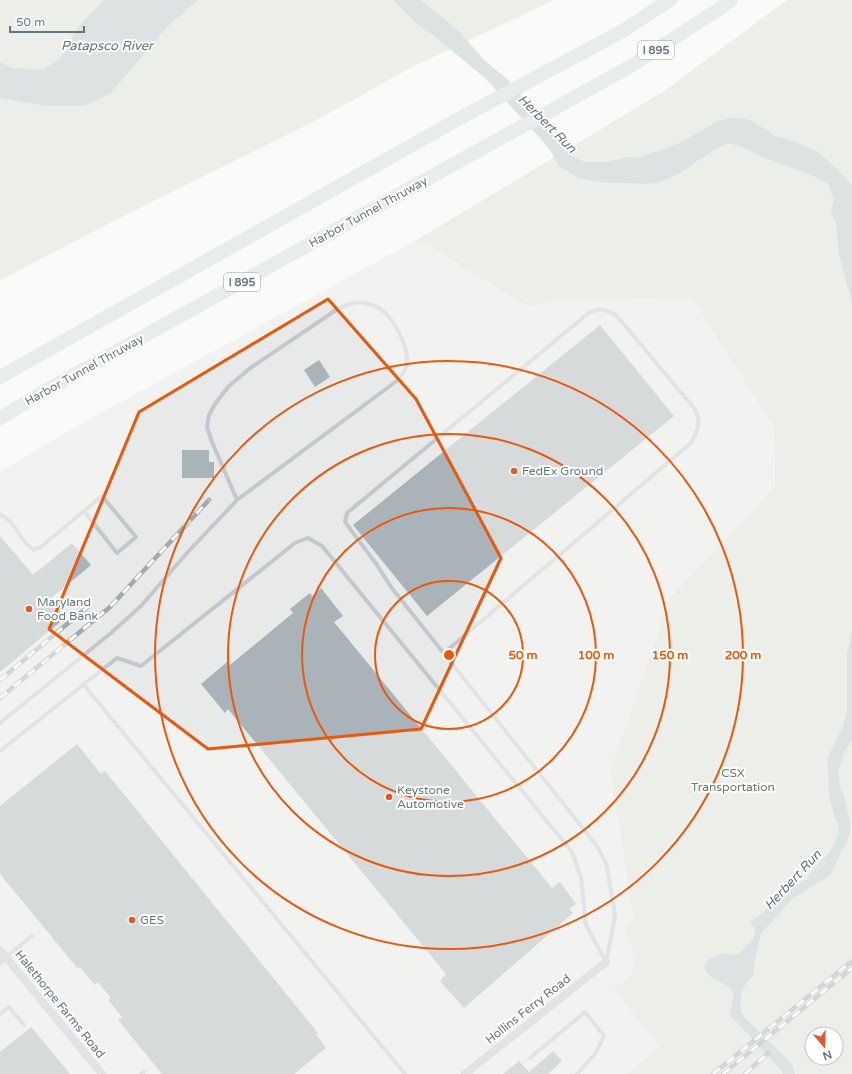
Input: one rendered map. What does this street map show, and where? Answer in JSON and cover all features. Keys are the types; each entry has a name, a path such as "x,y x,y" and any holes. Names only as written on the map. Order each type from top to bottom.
{"highway":[{"name":"I 895","path":"0,377 462,117 621,32 670,0"},
{"name":"Harbor Tunnel Thruway","path":"0,418 52,387 631,66 731,0"}],"street":[{"name":"Halethorpe Farms Road","path":"0,950 3,960 102,1074"},
{"name":"Hollins Ferry Road","path":"465,1074 606,962"}],"lane":[{"path":"0,723 111,633 141,606 186,554 237,500 398,380 405,372 407,363 405,345 392,319 384,311 375,306 363,303 347,305 336,310 249,369 228,386 209,415 207,427 237,500"},
{"path":"444,652 691,443 697,433 699,422 698,415 694,408 616,315 610,311 597,309 590,312 347,513 345,522 377,565 391,587 444,652 597,846 604,857 615,917 606,962"},
{"path":"0,515 8,518 29,547 34,550 40,547 102,496 136,537 117,553 84,511"},
{"path":"0,751 117,658 141,666 295,543 308,538 322,546 572,852 581,877 586,925 606,962"},
{"path":"83,684 405,1074"},
{"path":"3,960 32,936"},
{"path":"0,1014 9,1007 24,1025"},
{"path":"530,1058 585,1012 604,1036 595,1054 577,1074"}],"highlighted area":[{"path":"328,299 416,399 501,558 421,729 208,749 49,629 139,412"}],"shaded area":[{"path":"413,242 429,246 527,306 581,298 693,300 774,429 775,486 670,598 610,770 634,921 623,930 635,955 635,965 627,980 613,988 659,1047 626,1074 0,1074 0,472 77,426"}],"green space":[{"path":"0,0 554,0 412,67 313,122 147,204 0,280"},
{"name":"CSX Transportation","path":"787,0 852,0 852,1074 626,1074 659,1047 613,988 623,983 633,970 634,963 631,947 623,930 634,920 610,770 670,598 775,486 774,428 693,300 581,298 527,306 429,246 413,242 666,90"}],"water":[{"name":"Patapsco River","path":"104,0 198,0 169,25 110,94 84,106 46,106 0,98 0,62 13,68 43,70 63,55 78,27"},
{"path":"393,0 421,0 458,30 485,61 506,78 572,156 585,162 607,162 628,157 636,158 682,142 718,121 730,118 746,119 754,122 775,136 794,141 818,152 841,173 852,186 852,303 839,254 836,222 831,212 834,200 828,183 760,156 750,150 729,143 714,150 676,175 660,182 646,184 600,182 578,178 559,166 542,140 486,79 433,35 417,24"},
{"path":"852,643 852,739 843,755 838,773 850,822 850,831 847,842 829,876 793,898 761,934 755,958 753,975 742,989 740,1005 743,1016 792,1064 795,1074 783,1074 781,1070 730,1016 733,997 731,990 710,976 706,972 704,966 710,960 719,955 725,953 734,955 746,949 752,942 755,933 755,928 750,922 773,905 792,887 805,880 822,867 841,834 841,828 835,818 829,796 828,768 834,745 841,733 847,712 847,659"}],"building":[{"name":"FedEx Ground","path":"600,325 674,416 427,616 353,525"},
{"path":"319,360 330,377 315,387 304,370"},
{"path":"182,450 209,450 209,462 214,462 214,478 182,478"},
{"name":"Maryland Food Bank","path":"0,536 33,575 72,543 91,565 49,600 65,618 0,672"},
{"name":"Keystone Automotive","path":"321,588 343,616 334,622 552,888 560,882 576,904 569,909 573,913 464,1008 440,981 446,974 228,709 225,713 201,684 227,662 230,665 293,613 290,609 310,593 312,596"},
{"name":"GES","path":"77,744 101,774 105,771 318,1033 316,1034 326,1048 294,1074 162,1074 118,1020 122,1017 108,1000 111,998 98,982 95,985 80,967 78,969 0,874 0,806"},
{"path":"31,1027 70,1074 0,1074 0,1052"},
{"path":"553,1051 562,1061 548,1074 503,1074 519,1061 529,1072"}],"waterway":[{"name":"Herbert Run","path":"848,657 852,635"},
{"name":"Herbert Run","path":"829,767 829,759 841,733"},
{"name":"Herbert Run","path":"837,840 840,834 840,823"},
{"name":"Herbert Run","path":"810,877 830,854"},
{"name":"Herbert Run","path":"741,954 753,940"}],"railway":[{"path":"0,698 110,607 209,500"},
{"path":"0,680 90,605"},
{"path":"713,1074 852,961"},
{"path":"723,1074 852,968"},
{"path":"745,1074 768,1053"}],"place":[{"name":"FedEx Ground","path":"514,471"},
{"name":"Maryland Food Bank","path":"29,609"},
{"name":"Keystone Automotive","path":"389,797"},
{"name":"GES","path":"132,920"}]}
